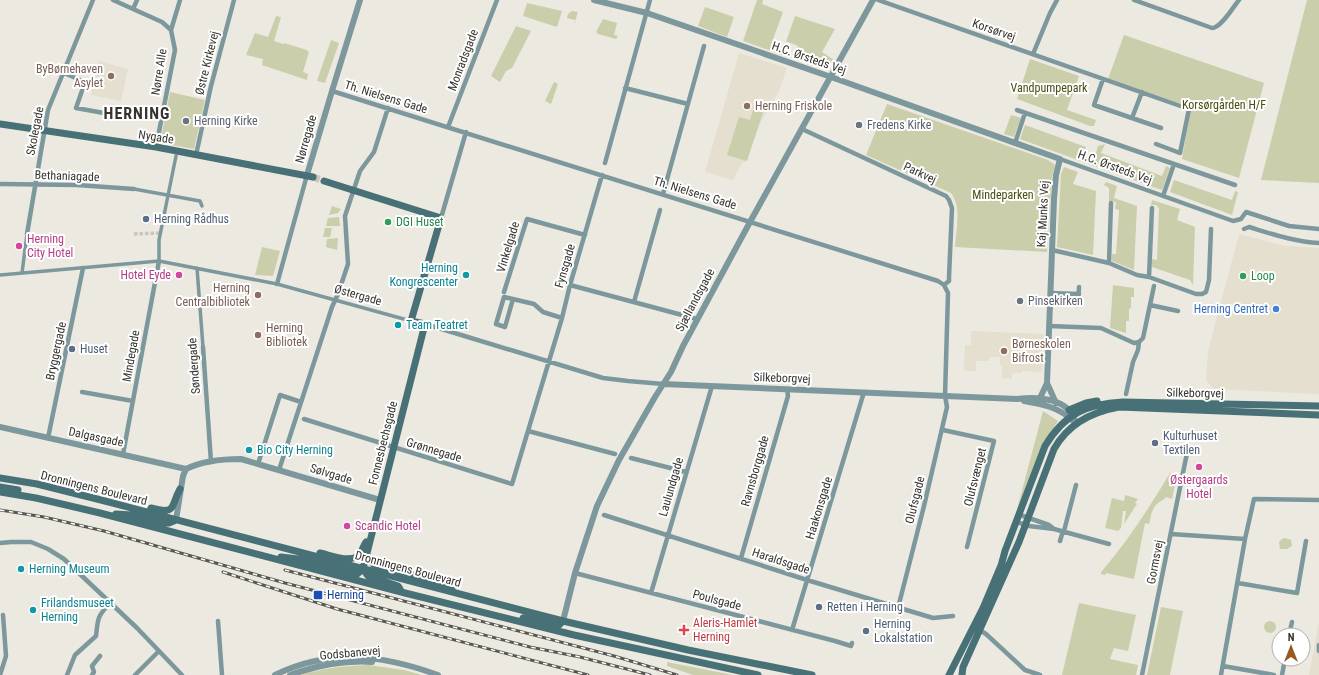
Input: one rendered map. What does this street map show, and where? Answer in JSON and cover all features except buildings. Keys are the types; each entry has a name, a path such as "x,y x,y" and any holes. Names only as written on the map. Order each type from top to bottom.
{"main road":[{"name":"Nygade","path":"0,124 156,148 310,176"},
{"path":"324,181 441,218 411,321"},
{"name":"Østergade","path":"411,321 425,324"},
{"name":"Fonnesbechsgade","path":"363,569 425,324"},
{"name":"Silkeborgvej","path":"1001,566 1005,551 1042,454 1052,434 1070,414 1086,403 1108,400 1123,402 1319,406"},
{"name":"Silkeborgvej","path":"962,675 963,667 980,630 1054,449 1060,438 1076,423 1106,409 1119,407 1319,415"},
{"name":"Silkeborgvej","path":"949,675 1024,520 1041,463 1042,454"},
{"name":"Dronningens Boulevard","path":"0,478 37,484 113,503 563,621 812,675"},
{"path":"0,487 28,492 36,498"},
{"path":"113,503 125,502 156,510 171,510 174,507 180,489"},
{"name":"Dronningens Boulevard","path":"0,492 36,498 100,513 574,636 758,675"},
{"path":"100,513 132,515 164,523 169,523 176,520 176,527 180,534"},
{"path":"291,550 304,549 351,559 361,553 370,537"},
{"path":"366,554 373,564 441,583 461,595"},
{"path":"263,556 298,559 357,574 363,569 368,576 398,586 405,593"},
{"path":"504,618 522,618 559,625 563,621"},
{"path":"563,621 564,628 574,636"}],"street":[{"name":"Skolegade","path":"22,273 27,234 48,110 93,0"},
{"path":"113,0 162,22 171,30"},
{"path":"133,9 137,0"},
{"name":"Nørre Alle","path":"156,148 175,50 171,30 180,0"},
{"name":"Østre Kirkevej","path":"196,155 211,86 234,0"},
{"name":"Nørregade","path":"277,284 310,176 332,90 360,0"},
{"name":"Monradsgade","path":"448,127 497,0"},
{"name":"H.C. Ørsteds Vej","path":"594,0 611,2 831,77 1233,221 1241,219 1246,212 1289,226 1319,229"},
{"path":"605,163 650,0"},
{"name":"Sjællandsgade","path":"563,621 575,573 596,506 620,460 671,372 697,319 873,0"},
{"name":"Korsørvej","path":"878,0 1189,109 1180,153 1156,144"},
{"path":"1033,54 1057,0"},
{"path":"1134,0 1212,28 1216,28 1220,24 1239,0"},
{"path":"664,194 704,46"},
{"path":"64,73 85,82 76,108 115,115"},
{"path":"1103,79 1094,105 1161,128"},
{"path":"625,88 688,104"},
{"name":"Th. Nielsens Gade","path":"332,90 938,281 944,285"},
{"path":"1132,118 1142,92"},
{"path":"279,470 330,313 348,264 345,216 360,171 374,152 378,143 388,108"},
{"name":"H.C. Ørsteds Vej","path":"1017,110 1235,185"},
{"path":"1015,144 1026,113"},
{"name":"Parkvej","path":"802,129 946,196 952,208 950,277 944,285"},
{"path":"441,218 466,132"},
{"path":"159,261 159,240 167,194 176,156"},
{"name":"Kaj Munks Vej","path":"1040,398 1047,383 1056,175 1060,159"},
{"name":"H.C. Ørsteds Vej","path":"1163,196 1174,164"},
{"name":"Fynsgade","path":"512,484 562,318 602,175"},
{"name":"Bethaniagade","path":"0,184 77,185 134,189"},
{"path":"134,189 200,201 202,206"},
{"path":"1109,263 1111,203"},
{"path":"1149,277 1152,208"},
{"path":"634,302 660,210"},
{"name":"Vinkelgade","path":"504,292 527,219 585,235"},
{"path":"1244,229 1249,227 1284,238 1308,243 1319,243"},
{"path":"1052,250 1109,263 1137,275 1149,277 1196,294 1202,294 1206,292 1209,280 1211,229"},
{"name":"Østergade","path":"0,275 159,261 277,284 411,321"},
{"name":"Mindegade","path":"123,454 159,261"},
{"name":"Bryggergade","path":"48,438 83,268"},
{"name":"Søndergade","path":"197,268 211,462"},
{"path":"570,285 697,319"},
{"path":"944,285 948,293 945,396"},
{"path":"1126,394 1139,342 1143,338 1154,286"},
{"path":"1078,305 1079,287"},
{"path":"1050,293 1079,294"},
{"path":"513,299 505,327 496,324 504,296 534,304 543,312 562,318"},
{"path":"1150,305 1178,311"},
{"name":"Østergade","path":"425,324 548,362"},
{"path":"1049,326 1101,328 1134,342 1139,342"},
{"name":"Silkeborgvej","path":"548,362 606,379 663,384 1017,399 1040,398 1056,403 1070,414 1076,423"},
{"name":"Kaj Munks Vej","path":"1047,383 1056,403"},
{"name":"Laulundgade","path":"651,593 712,386"},
{"name":"Ravnsborggade","path":"741,558 788,396 787,389"},
{"path":"82,392 133,401"},
{"name":"Haakonsgade","path":"792,630 864,392"},
{"path":"258,464 280,395 301,402"},
{"name":"Olufsgade","path":"898,608 943,430 947,407 945,396"},
{"name":"Silkeborgvej","path":"1017,399 1045,405 1070,414"},
{"name":"Grønnegade","path":"304,419 512,484"},
{"name":"Dalgasgade","path":"0,427 123,454 186,470"},
{"name":"Olufsvænget","path":"943,430 994,441 967,547"},
{"path":"528,431 615,454"},
{"name":"Gormsvej","path":"1142,675 1187,453"},
{"path":"631,458 686,472"},
{"name":"Sølvgade","path":"186,470 211,462 241,459 380,500"},
{"path":"176,520 180,489 186,470"},
{"path":"1060,541 1076,485"},
{"path":"1221,675 1245,539 1254,499 1319,500"},
{"name":"Haraldsgade","path":"604,515 898,608 933,618 953,616"},
{"path":"1024,520 1109,544"},
{"path":"1024,520 1049,525 1054,529"},
{"path":"1171,534 1245,539"},
{"path":"1238,583 1297,593 1306,541"},
{"path":"0,543 25,542 48,549 64,559 109,604 137,628 182,675"},
{"name":"Poulsgade","path":"575,573 851,646 852,643"},
{"path":"67,675 75,655 96,636 100,613 109,604"},
{"path":"0,675 6,656 3,615"},
{"path":"218,621 222,675"},
{"path":"1291,627 1292,622"},
{"path":"973,627 986,634 1025,670 1040,675"},
{"path":"1319,645 1319,650"},
{"path":"135,675 159,651"},
{"path":"92,675 94,672 92,666 100,656"},
{"name":"Godsbanevej","path":"275,675 307,663 333,658 366,657 409,665 438,675"},
{"name":"Godsbanevej","path":"290,675 308,668 334,663 389,661"},
{"path":"1223,666 1274,675"}],"shaded area":[{"name":"Herning Friskole","path":"739,53 787,68 779,91 761,122 745,162 742,163 733,180 705,172"},
{"name":"ByBørnehaven Asylet","path":"99,61 128,69 121,101 91,95"},
{"path":"1239,234 1286,246 1319,248 1319,394 1214,389 1206,380 1208,351"},
{"name":"Børneskolen Bifrost","path":"971,331 1044,334 1042,372 1022,371 1022,373 1012,373 1012,379 1002,378 1002,365 1000,365 1000,357 990,357 989,361 976,361 976,371 964,371 965,345 971,345"},
{"path":"1319,622 1319,675 1309,675"}],"green space":[{"path":"757,0 763,0 762,4 783,12 771,45 783,50 785,48 782,55 743,41"},
{"path":"1307,0 1319,0 1319,183 1261,180"},
{"path":"527,3 562,11 557,27 523,16"},
{"path":"705,7 734,17 727,37 698,26"},
{"path":"572,11 578,12 574,25 575,20 567,18 568,14"},
{"path":"276,16 281,17 274,41 307,50 309,52 303,72 308,74 307,80 262,65 263,59 246,55 255,33 268,37"},
{"path":"795,16 835,29 822,52 834,60 829,66 794,58 798,46 786,42"},
{"path":"603,19 617,23 614,35 618,36 616,39 598,34 596,32"},
{"path":"516,26 531,31 512,68 506,71 500,82 491,76"},
{"name":"Korsørgården H/F","path":"1124,35 1264,83 1239,178 1182,159 1191,107 1108,79"},
{"path":"331,40 339,43 325,83 317,81"},
{"name":"Vandpumpepark","path":"1030,59 1079,76 1067,110 1096,120 1094,126 1090,126 1017,99"},
{"path":"554,82 558,84 551,104 545,101"},
{"path":"170,92 205,100 194,149 160,143"},
{"name":"Mindeparken","path":"887,104 1048,160 1055,165 1052,177 1047,252 955,247 957,212 951,193 866,155"},
{"path":"753,110 763,112 747,161 727,155 739,117 750,120"},
{"path":"1011,115 1021,118 1014,137 1004,134"},
{"path":"1025,125 1086,147 1082,156 1088,158 1086,163 1020,139"},
{"path":"1105,144 1101,153 1162,176 1166,166 1170,168 1162,190 1088,164 1090,159 1094,160 1098,146"},
{"path":"1064,167 1078,172 1073,184 1096,191 1093,255 1057,247 1061,174"},
{"path":"1174,180 1232,200 1235,191 1238,192 1232,215 1170,192"},
{"path":"1106,182 1117,186 1114,198 1137,206 1134,270 1112,261 1112,254 1116,254 1119,210 1115,209 1116,202 1109,201 1109,188 1104,185"},
{"path":"1152,200 1180,209 1177,220 1195,227 1193,285 1190,280 1152,267 1152,259 1157,260 1159,208 1156,205 1151,205"},
{"path":"332,206 341,209 338,213 329,215"},
{"path":"339,217 340,226 326,226 328,218"},
{"path":"325,228 332,228 330,237 323,237"},
{"path":"338,238 337,250 326,247 327,239"},
{"path":"262,247 280,251 273,276 255,275"},
{"path":"1113,285 1134,288 1134,297 1131,297 1131,308 1129,309 1129,321 1126,321 1126,333 1110,328"},
{"path":"1043,411 1058,421 1043,443 1015,517"},
{"path":"1170,473 1177,475 1172,499 1166,497 1157,504 1152,511 1149,524 1145,523 1134,579 1106,573 1105,575 1101,574 1138,524"},
{"path":"1125,495 1138,499 1135,503 1137,504 1124,524 1126,511 1123,511 1121,528 1118,531 1105,528 1112,498 1124,501"},
{"path":"1285,538 1291,540 1292,546 1287,549 1280,549 1279,542"},
{"path":"1079,603 1136,615 1128,651 1114,648 1110,659 1138,665 1136,675 1062,675"},
{"path":"1161,607 1183,611 1170,675 1147,675"},
{"path":"1272,621 1275,622 1276,627 1271,627 1271,633 1265,632 1265,622"},
{"path":"667,662 733,675 693,675 667,666"},
{"path":"368,665 404,670 422,675 301,675 334,668"}],"tunnel":[{"path":"313,177 324,181"},
{"path":"134,234 160,233"}],"railway":[{"path":"0,510 44,517 104,531 285,583 530,647 580,657 650,675"},
{"path":"285,570 614,656 677,675"},
{"path":"223,572 337,609 588,675"}],"place":[{"name":"ByBørnehaven Asylet","path":"111,76"},
{"name":"Herning Friskole","path":"747,106"},
{"name":"Herning Kirke","path":"186,121"},
{"name":"Fredens Kirke","path":"859,125"},
{"name":"Herning Rådhus","path":"146,219"},
{"name":"DGI Huset","path":"388,222"},
{"name":"Herning City Hotel","path":"19,246"},
{"name":"Hotel Eyde","path":"179,275"},
{"name":"Herning Kongrescenter","path":"466,275"},
{"name":"Loop","path":"1243,276"},
{"name":"Herning Centralbibliotek","path":"258,295"},
{"name":"Pinsekirken","path":"1020,301"},
{"name":"Herning Centret","path":"1276,309"},
{"name":"Team Teatret","path":"398,325"},
{"name":"Herning Bibliotek","path":"258,335"},
{"name":"Huset","path":"72,349"},
{"name":"Børneskolen Bifrost","path":"1004,351"},
{"name":"Kulturhuset Textilen","path":"1155,443"},
{"name":"Bio City Herning","path":"249,450"},
{"name":"Østergaards Hotel","path":"1199,467"},
{"name":"Scandic Hotel","path":"347,526"},
{"name":"Herning Museum","path":"21,569"},
{"name":"Herning","path":"318,595"},
{"name":"Retten i Herning","path":"819,607"},
{"name":"Frilandsmuseet Herning","path":"33,610"},
{"name":"Aleris-Hamlet Herning","path":"684,630"},
{"name":"Herning Lokalstation","path":"866,631"}],"district":[{"name":"HERNING","path":"137,113"}]}
